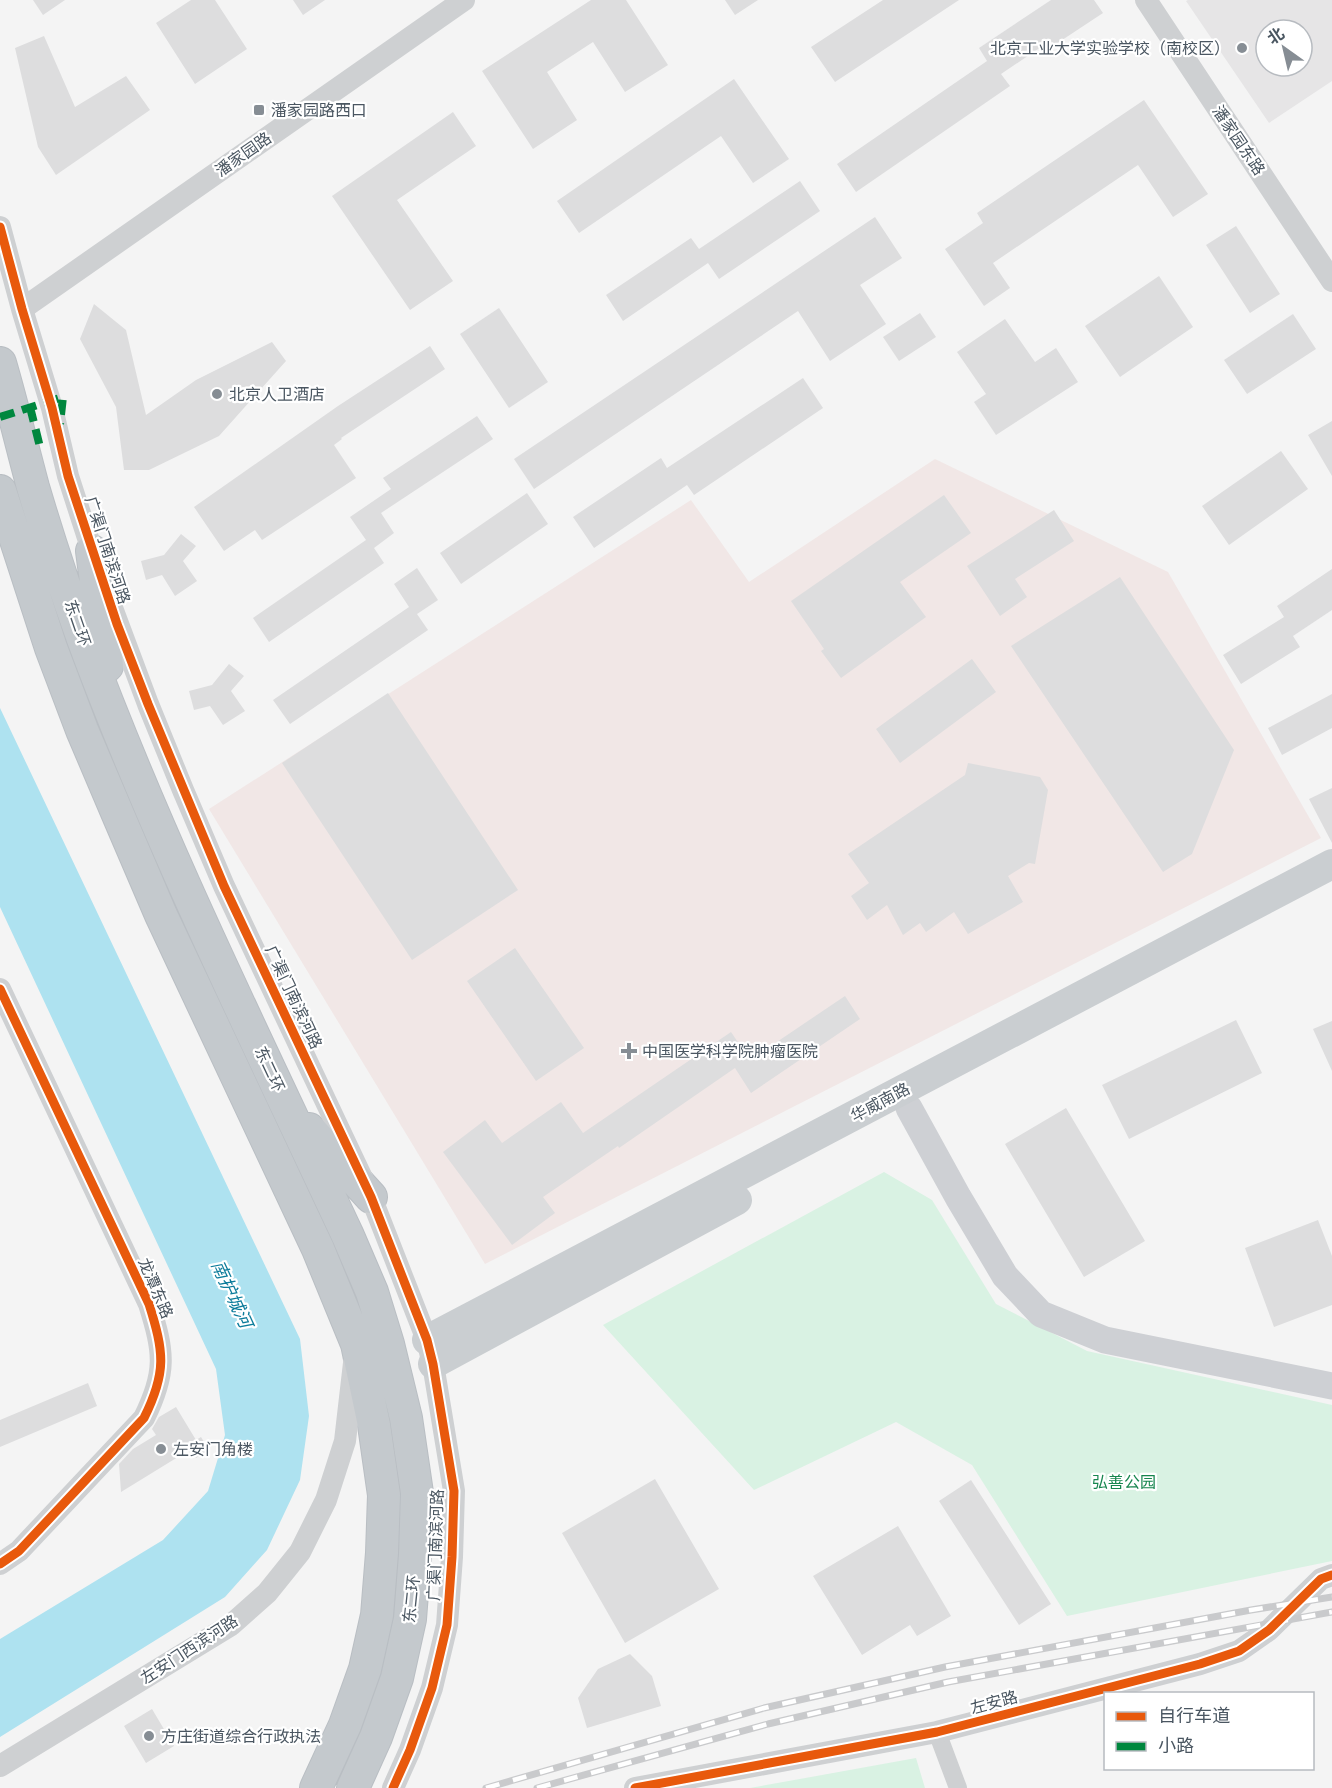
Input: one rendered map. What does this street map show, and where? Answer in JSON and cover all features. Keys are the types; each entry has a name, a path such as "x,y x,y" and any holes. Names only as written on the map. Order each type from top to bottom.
{"highway":[{"name":"东二环","path":"0,363 40,508 82,637 113,718 191,901 348,1236 372,1292 388,1344 406,1418 417,1493 410,1620 397,1678 376,1737 353,1788"},
{"name":"东二环","path":"0,491 51,648 82,730 161,915 318,1249 357,1344 374,1425 384,1495 377,1615 365,1669 345,1725 316,1788"},
{"path":"92,551 113,718"},
{"path":"287,1106 371,1197"}],"main road":[{"name":"华威南路","path":"430,1352 1332,864"},
{"name":"华威南路","path":"430,1352 909,1108 1332,883"},
{"path":"909,1108 1005,1276 1041,1314 1104,1340 1332,1386"}],"street":[{"name":"潘家园路","path":"22,309 465,0"},
{"name":"潘家园东路","path":"1146,0 1332,281"},
{"name":"广渠门南滨河路","path":"0,227 52,408 68,476 117,624 220,875 371,1197 430,1352 454,1491 447,1625 432,1688 410,1750 393,1788"},
{"name":"龙潭东路","path":"0,989 149,1304 160,1337 162,1370 155,1396 144,1418 19,1551 0,1564"},
{"name":"左安门西滨河路","path":"0,1766 231,1624 267,1593 300,1552 326,1500 345,1441 357,1344"},
{"name":"左安路","path":"635,1788 937,1732 1200,1664 1239,1651 1269,1630 1321,1579 1332,1575"},
{"path":"937,1732 958,1788"}],"shaded area":[{"name":"北京工业大学实验学校（南校区）","path":"1332,0 1332,81 1269,123 1186,1"},
{"name":"中国医学科学院肿瘤医院","path":"935,459 1168,572 1321,838 485,1264 209,809 691,500 749,582"}],"green space":[{"name":"弘善公园","path":"884,1172 932,1200 996,1304 1087,1351 1332,1405 1332,1561 1067,1616 972,1465 896,1422 754,1490 603,1325"},
{"path":"916,1758 925,1788 750,1788"}],"water":[{"name":"南护城河","path":"0,708 300,1339 309,1416 300,1480 267,1550 225,1597 0,1737 0,1639 163,1540 208,1491 225,1435 216,1369 0,907"}],"building":[{"path":"33,0 65,0 43,15"},
{"path":"191,0 215,0 247,49 195,84 156,23"},
{"path":"293,0 325,0 303,15"},
{"path":"591,0 626,0 668,65 625,92 593,42 547,72 577,120 533,149 482,71"},
{"path":"725,0 758,0 735,15"},
{"path":"883,0 959,0 835,82 811,47"},
{"path":"1051,0 1094,0 1103,13 1047,50 1044,45 1001,74 1010,86 856,192 837,164 987,61 979,48"},
{"path":"44,36 75,107 126,76 150,110 56,175 38,147 15,48"},
{"path":"734,79 789,159 753,183 721,136 579,233 557,201"},
{"path":"1144,100 1208,194 1173,217 1138,165 993,263 1010,288 984,306 945,249 983,223 977,213"},
{"path":"453,112 476,146 397,200 453,281 410,310 332,196"},
{"path":"800,181 820,211 719,279 708,263 623,321 606,295 691,238 699,249"},
{"path":"875,217 902,258 860,285 886,324 830,361 798,311 534,489 514,459"},
{"path":"1236,226 1280,294 1250,313 1206,245"},
{"path":"1159,276 1193,327 1120,377 1085,326"},
{"name":"北京人卫酒店","path":"94,304 126,330 146,415 196,380 272,342 286,361 219,436 149,470 124,470 116,407 80,339"},
{"path":"499,308 548,382 509,408 460,334"},
{"path":"920,313 936,337 899,361 883,337"},
{"path":"1293,314 1316,349 1247,394 1224,360"},
{"path":"1005,319 1035,362 1056,348 1078,382 996,435 974,402 986,394 957,352"},
{"path":"430,346 445,369 341,438 334,445 356,478 262,540 255,530 224,551 194,507 338,406"},
{"path":"803,378 823,408 694,495 687,485 594,548 573,517 661,458 667,468"},
{"path":"477,416 493,439 381,513 394,533 374,548 384,563 269,642 253,618 366,540 350,517 391,489 383,478"},
{"path":"1332,421 1332,476 1308,435"},
{"path":"1281,451 1308,489 1229,545 1202,506"},
{"path":"527,493 548,524 461,584 440,553"},
{"path":"944,495 971,533 900,582 926,617 841,678 821,651 824,649 791,601"},
{"path":"1054,510 1074,541 1015,579 1027,597 1000,616 967,566"},
{"path":"181,534 196,546 183,561 197,581 175,596 162,575 146,580 141,561 164,555"},
{"path":"417,568 438,600 417,614 428,630 290,724 273,700 409,607 394,584"},
{"path":"1332,569 1332,610 1293,636 1300,647 1241,684 1223,655 1284,617 1277,606"},
{"path":"1120,577 1234,750 1192,854 1163,872 1011,646"},
{"path":"972,659 996,692 900,763 876,729"},
{"path":"229,664 244,676 231,691 245,711 223,725 210,706 194,710 189,691 212,685"},
{"path":"388,693 518,890 412,960 282,763"},
{"path":"1332,694 1332,728 1282,755 1268,728"},
{"path":"968,763 1040,777 1048,790 1035,864 1029,863 1008,876 1023,902 968,934 954,912 926,932 920,923 903,935 887,905 867,920 851,896 869,883 848,854 965,775"},
{"path":"1332,788 1332,843 1309,799"},
{"path":"515,948 584,1048 536,1081 467,981"},
{"path":"845,996 860,1019 751,1093 735,1068 543,1197 555,1213 512,1245 443,1152 485,1120 502,1143 561,1102 583,1133 731,1032 750,1060"},
{"path":"1236,1020 1262,1073 1129,1139 1102,1085"},
{"path":"1332,1021 1332,1071 1313,1029"},
{"path":"1066,1108 1145,1241 1084,1277 1005,1144"},
{"path":"1318,1220 1332,1256 1332,1305 1274,1327 1245,1248"},
{"path":"88,1383 97,1406 0,1447 0,1420"},
{"name":"左安门角楼","path":"176,1407 196,1440 201,1437 209,1450 196,1458 191,1449 121,1492 119,1464 133,1449 156,1435 152,1429 159,1417"},
{"path":"655,1479 719,1589 625,1643 562,1533"},
{"path":"971,1480 1051,1604 1019,1625 939,1501"},
{"path":"898,1526 951,1616 917,1636 910,1625 862,1655 813,1576"},
{"path":"630,1654 652,1676 661,1706 587,1728 578,1698 598,1669"},
{"name":"方庄街道综合行政执法","path":"152,1709 174,1746 146,1763 124,1726"}],"railway":[{"path":"486,1788 764,1708 945,1667 1332,1597"},
{"path":"537,1788 768,1724 948,1682 1332,1612"}],"marked path":[{"path":"0,417 63,397 60,424"},
{"path":"30,407 40,447"}],"cycle path":[{"path":"0,227 52,408 68,476 117,624 224,886 371,1197 427,1340 454,1491 447,1625 432,1688 410,1750 393,1788"},
{"path":"0,989 149,1304 158,1336 161,1362 157,1388 144,1418 19,1551 0,1564"},
{"path":"635,1788 937,1732 1200,1664 1239,1651 1269,1630 1321,1579 1332,1575"}],"place":[{"name":"北京工业大学实验学校（南校区）","path":"1242,48"},
{"name":"潘家园路西口","path":"259,110"},
{"name":"北京人卫酒店","path":"217,394"},
{"name":"中国医学科学院肿瘤医院","path":"629,1051"},
{"name":"左安门角楼","path":"161,1449"},
{"name":"方庄街道综合行政执法","path":"149,1736"}]}
